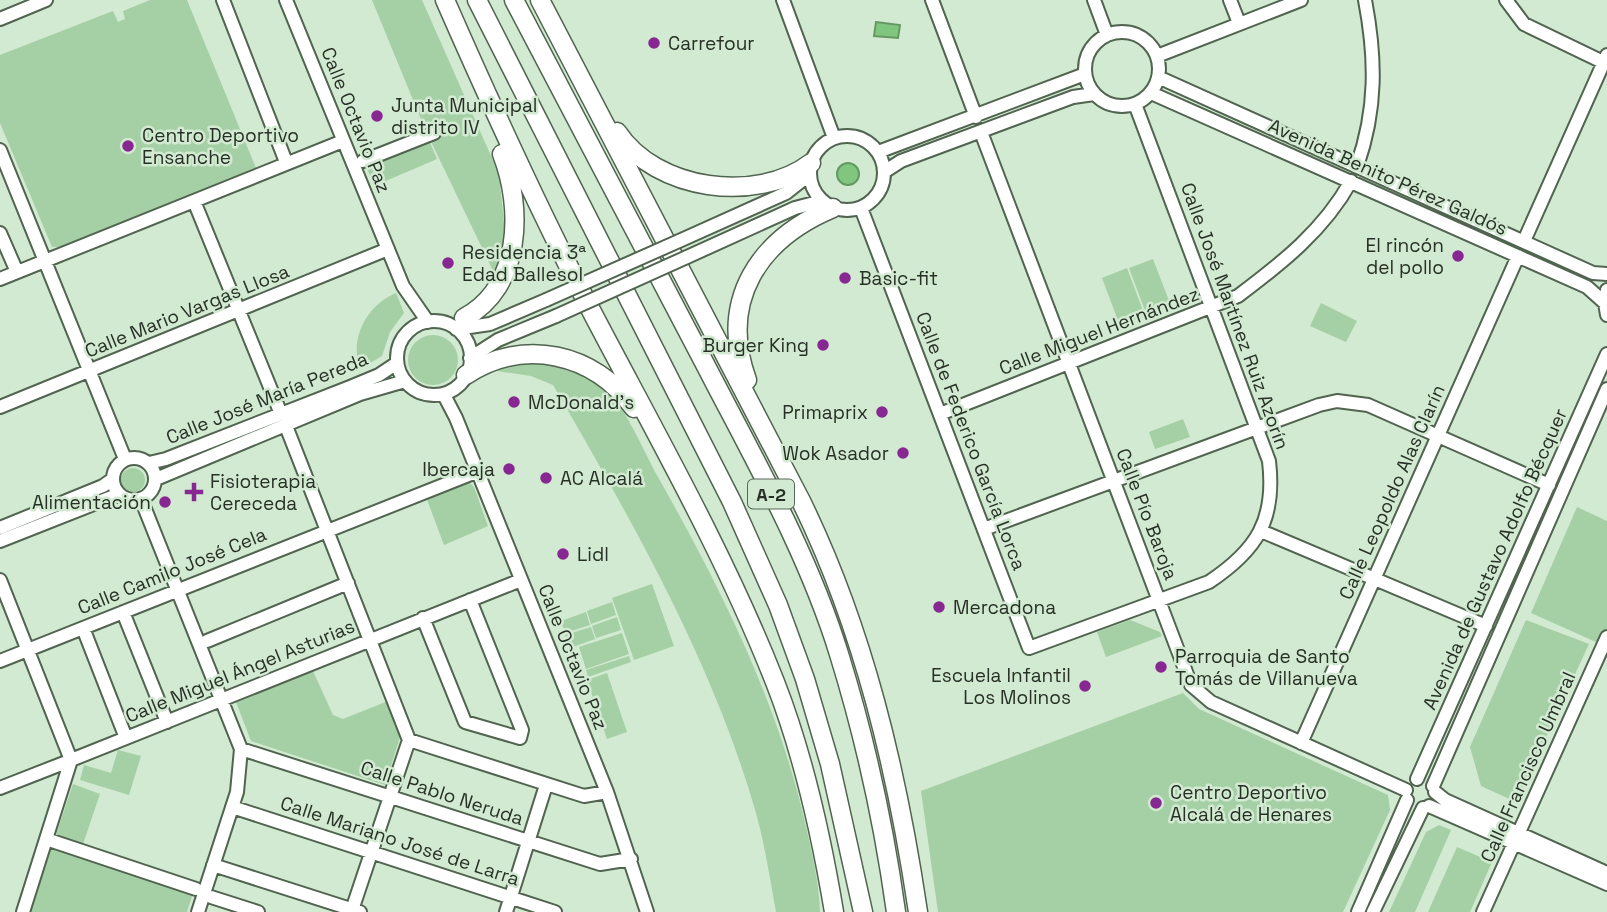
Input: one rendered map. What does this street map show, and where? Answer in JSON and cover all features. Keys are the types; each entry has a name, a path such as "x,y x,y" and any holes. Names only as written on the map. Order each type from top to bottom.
{"highway":[{"path":"444,0 508,170 516,210 514,237 499,285 485,304 456,323"},
{"path":"444,0 521,171 728,572 779,694 818,822 834,912"},
{"name":"A-2","path":"475,0 732,502 768,582 805,679 830,764 863,912"},
{"name":"A-2","path":"514,0 757,464 816,590 839,652 861,731 888,856 896,912"},
{"path":"521,0 569,104"},
{"path":"540,0 801,501 856,639 882,722 903,816 918,912"},
{"path":"579,74 622,139 638,155 679,178 700,184 764,184 811,168"},
{"path":"801,501 796,480 750,389 741,364 737,334 740,304 749,279 767,251 827,204"},
{"path":"472,367 513,356 536,355 560,357 602,374 630,403 687,491"},
{"path":"851,852 854,912"}],"street":[{"path":"0,19 46,0"},
{"path":"223,0 286,162"},
{"name":"Calle Octavio Paz","path":"286,0 387,249 419,318"},
{"path":"783,0 834,138"},
{"path":"932,0 976,117"},
{"path":"1094,0 1107,35"},
{"path":"1230,0 1239,23"},
{"path":"1157,56 1301,0"},
{"path":"1357,166 1371,115 1375,77 1365,0"},
{"path":"1506,0 1524,24 1606,60 1524,241"},
{"path":"1131,33 1143,38 1157,56 1158,77 1151,93 1135,104 1110,105 1094,94 1085,74 1087,56 1094,45 1107,35 1131,33"},
{"path":"878,152 1085,74"},
{"name":"Avenida Benito Pérez Galdós","path":"1158,77 1593,273 1607,274"},
{"name":"Avenida Benito Pérez Galdós","path":"1151,93 1587,287 1606,303"},
{"path":"884,172 908,159 1073,97 1094,94"},
{"name":"Calle José Martínez Ruiz Azorín","path":"1029,648 1209,582 1234,565 1251,548 1261,531 1271,503 1269,461 1135,104"},
{"name":"Calle Pío Baroja","path":"981,132 1191,685 1211,702 1407,795"},
{"path":"363,161 434,133"},
{"path":"419,318 490,324 547,300 786,193 811,168 822,146 834,138 858,138 878,152 884,172 878,194 861,208 846,211 827,204 815,191 811,168"},
{"path":"0,279 343,141"},
{"path":"0,150 125,459"},
{"name":"Calle Miguel Hernández","path":"940,414 1069,361 1212,309 1238,296 1278,266 1322,225 1351,181"},
{"path":"194,201 410,740 390,796 356,911 213,865"},
{"path":"419,318 400,344 397,363 405,381 423,394 448,392 498,340 795,208 827,204"},
{"name":"Calle de Federico García Lorca","path":"861,208 1029,648"},
{"path":"0,233 17,272"},
{"name":"Calle Mario Vargas Llosa","path":"0,407 239,312 387,249"},
{"name":"Calle Leopoldo Alas Clarín","path":"1301,743 1518,256"},
{"path":"367,380 387,365 419,318"},
{"path":"390,384 422,401 454,412 472,367 464,337 456,323"},
{"name":"Avenida de Gustavo Adolfo Bécquer","path":"1417,779 1607,354"},
{"name":"Calle José María Pereda","path":"156,479 284,420 397,363"},
{"name":"Calle José María Pereda","path":"149,463 405,381"},
{"name":"Avenida de Gustavo Adolfo Bécquer","path":"1434,789 1607,389"},
{"name":"Calle Octavio Paz","path":"448,392 476,472 607,792 647,912"},
{"path":"984,529 1318,405 1354,401 1549,485"},
{"path":"0,541 119,494 133,500 141,499 153,490 156,479 149,463 141,458 125,459 114,471 113,479 119,494"},
{"name":"Calle Camilo José Cela","path":"0,661 178,591 325,529 476,472"},
{"path":"0,528 103,486 113,479"},
{"path":"141,499 241,749 240,775 232,807 198,912"},
{"path":"1261,531 1486,626"},
{"path":"0,580 68,762 23,912"},
{"name":"Calle Miguel Ángel Asturias","path":"0,788 521,580"},
{"path":"208,641 348,583"},
{"path":"423,618 466,722 520,738 522,730 470,600"},
{"path":"123,612 167,722"},
{"path":"83,628 126,738"},
{"name":"Calle Francisco Umbral","path":"1483,912 1607,637"},
{"path":"1593,669 1607,675"},
{"path":"410,740 584,796 607,792"},
{"name":"Calle Pablo Neruda","path":"241,749 600,864 631,859"},
{"path":"1357,912 1407,795 1417,779 1426,780 1444,800 1607,884"},
{"path":"506,912 547,785"},
{"path":"1373,912 1434,789"},
{"path":"1407,795 1414,807 1426,807 1607,873"},
{"name":"Calle Mariano José de Larra","path":"232,807 555,912"},
{"path":"52,841 196,889"},
{"path":"211,897 258,912"}],"shaded area":[{"name":"Centro Deportivo Ensanche","path":"150,0 187,0 256,168 62,247 52,247 0,123 0,55 113,11 118,22 125,19 123,11"},
{"path":"372,0 422,0 499,174 506,242 494,273 425,129"},
{"path":"876,22 900,25 898,38 874,36"},
{"path":"428,138 437,159 374,186 365,163"},
{"path":"848,163 856,166 859,174 856,182 848,185 840,182 837,174 840,166"},
{"path":"1153,259 1171,306 1147,316 1129,268"},
{"path":"1127,268 1145,316 1120,326 1102,278"},
{"path":"396,293 404,313 390,332 382,356 360,369 357,346 363,324 377,306"},
{"path":"1321,303 1357,321 1346,342 1310,326"},
{"path":"433,335 450,343 458,360 450,377 433,385 416,377 408,360 416,343"},
{"path":"513,360 561,366 593,378 612,396 634,429 723,600 778,728 812,853 820,912 776,912 756,813 738,756 717,701 668,593 553,385 531,376 497,371 495,363"},
{"path":"1183,419 1190,437 1155,449 1149,432"},
{"path":"133,468 142,471 145,480 142,489 133,492 124,489 121,480 124,471"},
{"path":"469,482 474,487 488,526 444,545 426,497"},
{"path":"1577,507 1607,521 1607,647 1531,613"},
{"path":"652,584 674,646 634,660 612,598"},
{"path":"612,602 616,615 591,624 587,611"},
{"path":"586,612 590,625 565,633 561,621"},
{"path":"617,617 621,630 596,638 592,626"},
{"path":"1130,620 1160,632 1162,636 1106,657 1097,632"},
{"path":"1526,620 1589,644 1516,802 1481,786 1470,747"},
{"path":"591,627 595,639 570,648 565,635"},
{"path":"622,633 629,654 586,669 579,647"},
{"path":"629,656 631,662 588,677 586,670"},
{"path":"313,671 333,715 343,719 388,701 401,734 385,785 251,741 236,702"},
{"path":"607,673 627,732 607,739 587,680"},
{"name":"Centro Deportivo Alcalá de Henares","path":"1183,693 1199,709 1388,795 1390,810 1343,912 938,912 921,791"},
{"path":"118,750 141,756 129,795 80,780 84,765 111,773"},
{"path":"73,784 100,794 82,847 55,838"},
{"path":"1439,825 1451,830 1415,912 1389,912 1426,832"},
{"path":"52,844 194,890 187,912 30,912"},
{"path":"1457,847 1492,862 1470,912 1428,912"}],"place":[{"name":"Carrefour","path":"654,43"},
{"name":"Junta Municipal distrito IV","path":"377,116"},
{"name":"Centro Deportivo Ensanche","path":"128,146"},
{"name":"El rincón del pollo","path":"1458,256"},
{"name":"Residencia 3ª Edad Ballesol","path":"448,263"},
{"name":"Basic-fit","path":"845,278"},
{"name":"Burger King","path":"823,345"},
{"name":"McDonald's","path":"514,402"},
{"name":"Primaprix","path":"882,412"},
{"name":"Wok Asador","path":"903,453"},
{"name":"Ibercaja","path":"509,469"},
{"name":"AC Alcalá","path":"546,478"},
{"name":"Fisioterapia Cereceda","path":"194,492"},
{"name":"Alimentación","path":"165,502"},
{"name":"Lidl","path":"563,554"},
{"name":"Mercadona","path":"939,607"},
{"name":"Parroquia de Santo Tomás de Villanueva","path":"1161,667"},
{"name":"Escuela Infantil Los Molinos","path":"1085,686"},
{"name":"Centro Deportivo Alcalá de Henares","path":"1156,803"}]}
